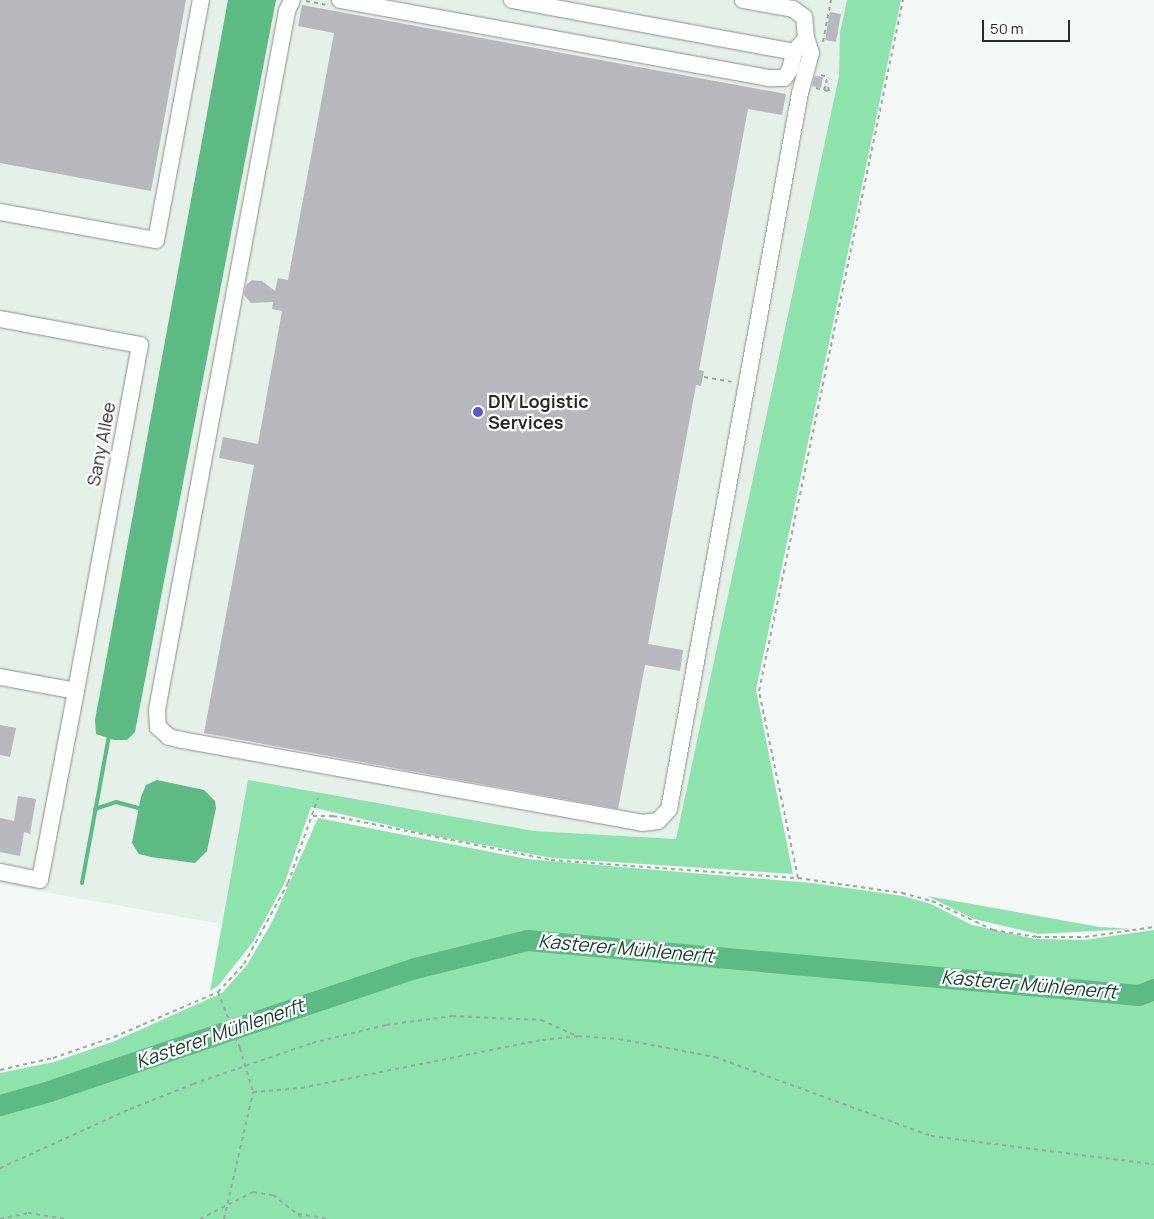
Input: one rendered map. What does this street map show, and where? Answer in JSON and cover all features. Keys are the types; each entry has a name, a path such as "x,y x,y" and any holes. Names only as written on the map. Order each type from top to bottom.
{"street":[{"path":"0,212 156,240 201,0"},
{"path":"292,0 286,18 157,710 162,732 182,740 642,824 658,821 669,809 800,93 811,53 806,38 806,22 798,12 743,0"},
{"path":"340,0 762,77 784,78 793,81 800,93"},
{"path":"512,0 794,52"},
{"path":"784,78 790,70 794,52 806,38"},
{"name":"Sany Allee","path":"0,319 140,345 40,880 0,872"},
{"path":"0,677 76,691"}],"path":[{"path":"822,49 830,0"},
{"path":"798,878 759,691 903,0"},
{"path":"824,90 828,81"},
{"path":"704,377 748,385"},
{"path":"0,1070 53,1058 114,1037 218,992 244,964 284,891 318,798"},
{"path":"313,816 333,816 551,860 798,878 902,893 932,901 993,930 1037,937 1085,937 1154,927"},
{"path":"218,992 240,1048 253,1092 224,1219"},
{"path":"0,1168 130,1109 312,1043 386,1025 452,1016 541,1020 578,1036"},
{"path":"253,1092 301,1088 470,1052 578,1036 638,1041 715,1057 931,1136 1154,1164"},
{"path":"200,1219 244,1194 264,1192 284,1202 304,1219"},
{"path":"0,1219 28,1213 65,1219"},
{"path":"298,1214 330,1219"}],"shaded area":[{"path":"0,0 851,0 842,73 676,839 534,831 248,781 221,924 0,884"},
{"path":"228,0 276,0 135,732 127,740 114,740 96,734 95,720"},
{"path":"847,0 901,0 756,690 793,874 552,858 430,835 311,807 285,882 253,942 219,985 210,991 248,780 534,831 676,839 839,76 840,33"},
{"path":"157,780 204,790 215,801 216,808 207,851 195,863 139,854 132,843 141,797 146,785"},
{"path":"318,818 527,859 812,883 903,896 931,904 972,925 1035,939 1084,940 1154,930 1154,987 1138,993 526,938 415,965 222,1024 48,1090 0,1103 0,1073 54,1062 115,1041 222,993 247,965 272,922"},
{"path":"927,896 1100,927 1132,929 1038,934 974,919"},
{"path":"527,945 1139,997 1154,991 1154,1219 0,1219 0,1107 416,972"}],"building":[{"path":"0,0 186,0 151,191 0,163"},
{"name":"DIY Logistic Services","path":"302,5 786,94 782,115 748,109 699,370 704,371 701,386 696,385 648,644 683,650 680,671 645,665 618,809 204,733 254,465 219,458 223,437 258,444 282,311 272,309 273,302 251,303 244,295 246,285 252,280 262,281 275,291 278,278 288,280 334,33 298,26"},
{"path":"830,12 841,14 836,42 825,40"},
{"path":"815,76 823,77 821,88 812,86"},
{"path":"0,725 16,728 10,757 0,755"},
{"path":"18,796 36,799 30,834 24,832 20,856 0,852 0,818 14,821"}],"waterway":[{"path":"82,883 109,736"},
{"path":"95,809 116,802 143,809"},
{"name":"Kasterer Mühlenerft","path":"0,1105 49,1091 415,968 527,940 1139,995 1154,989"}],"place":[{"name":"DIY Logistic Services","path":"478,412"}]}
